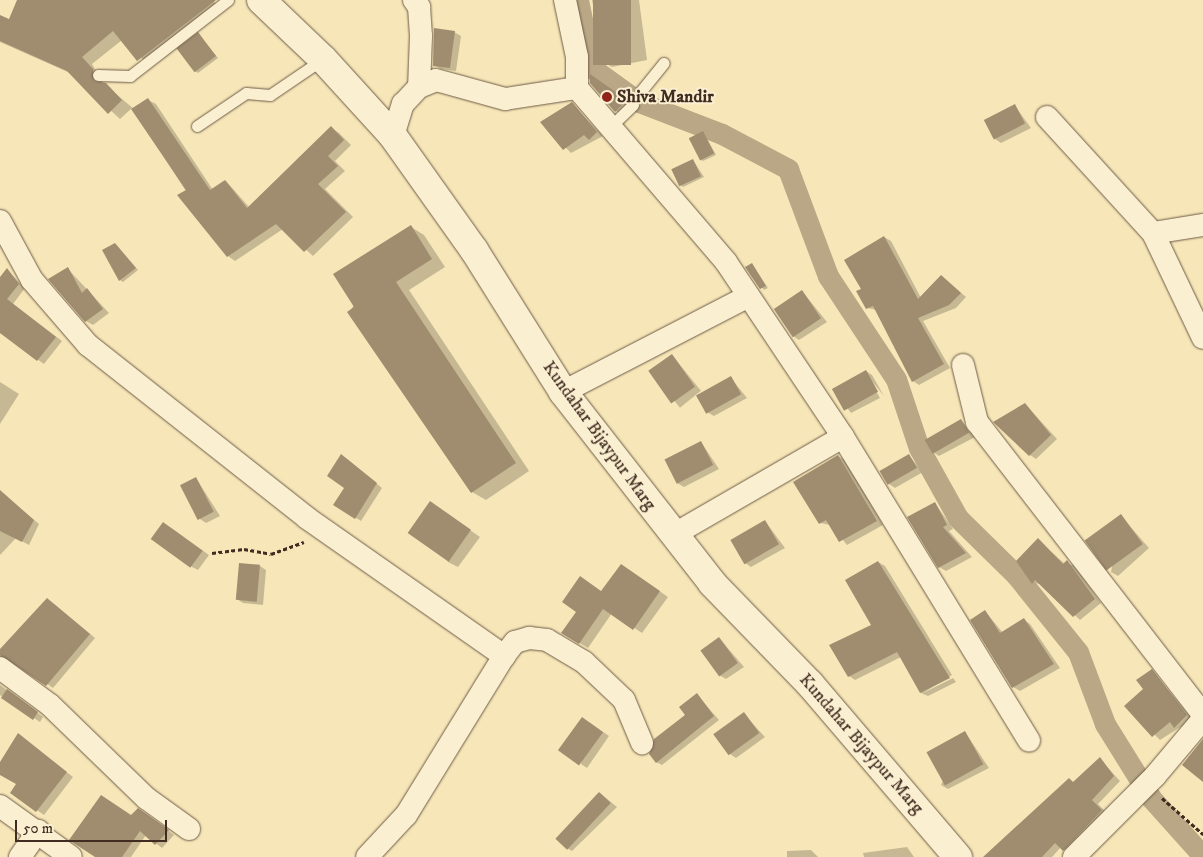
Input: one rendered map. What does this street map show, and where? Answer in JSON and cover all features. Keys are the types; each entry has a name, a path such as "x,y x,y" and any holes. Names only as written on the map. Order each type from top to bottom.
{"main road":[{"name":"Kundahar Bijaypur Marg","path":"261,0 324,59 393,136 474,250 563,392 712,583 810,684 958,857"}],"street":[{"path":"414,0 419,7 421,36 419,86"},
{"path":"565,0 577,57 577,88 726,262 747,297 842,437 1029,741"},
{"path":"393,136 403,104 419,86 436,80 505,99 577,88"},
{"path":"1047,117 1153,233 1203,338"},
{"path":"0,222 32,280 88,345 323,529 504,656"},
{"path":"1153,233 1203,225"},
{"path":"563,392 747,297"},
{"path":"963,365 977,422 1203,714"},
{"path":"673,535 842,437"},
{"path":"367,857 406,815 514,642 529,638 547,640 584,662 624,700 642,743"},
{"path":"0,669 50,705 146,798 189,829"},
{"path":"1074,857 1151,780 1203,719"},
{"path":"0,806 38,831 71,857"},
{"path":"20,857 38,831"}],"lane":[{"path":"98,75 130,76 228,0"},
{"path":"197,126 246,93 270,95 324,59"},
{"path":"641,91 664,62"},
{"path":"610,127 633,105"}],"path":[{"path":"212,554 244,549 271,554 300,546 323,529"},
{"path":"1151,780 1203,834"}],"building":[{"path":"17,0 216,0 137,61 113,31 82,57 93,69 94,81 106,83 122,100 108,114 67,71 0,41 0,15 9,19"},
{"path":"593,0 631,0 631,65 593,65"},
{"path":"434,28 455,31 450,68 433,66"},
{"path":"198,32 216,56 194,72 176,48"},
{"path":"590,74 627,100 615,112 590,83"},
{"path":"148,98 210,190 225,180 247,208 331,126 344,140 328,156 338,166 318,184 346,212 304,252 276,224 227,257 177,195 186,190 131,109"},
{"path":"572,102 597,132 589,140 584,135 563,150 540,122"},
{"path":"1015,104 1025,124 994,139 984,120"},
{"path":"703,131 714,153 700,161 689,138"},
{"path":"693,159 701,176 679,186 671,169"},
{"path":"411,225 432,259 396,282 516,463 471,493 347,312 354,307 333,274"},
{"path":"884,236 918,299 941,275 961,293 949,305 918,318 944,364 912,382 873,306 866,309 856,291 861,289 844,260"},
{"path":"115,243 136,268 119,281 102,250"},
{"path":"752,263 766,286 760,289 745,267"},
{"path":"68,267 82,293 87,288 103,309 85,322 48,279"},
{"path":"7,268 19,284 7,299 56,337 37,361 0,333 0,277"},
{"path":"802,290 821,318 793,337 774,309"},
{"path":"672,354 695,387 671,403 648,371"},
{"path":"866,370 878,392 844,411 832,389"},
{"path":"731,376 741,394 706,414 696,395"},
{"path":"1025,403 1051,435 1029,456 993,422"},
{"path":"961,419 969,433 933,454 925,440"},
{"path":"701,441 713,465 677,484 664,460"},
{"path":"341,454 377,483 355,519 333,505 344,488 327,476"},
{"path":"909,454 917,468 888,485 880,471"},
{"path":"838,455 877,521 839,542 826,520 819,524 793,482"},
{"path":"196,477 214,512 198,520 180,485"},
{"path":"0,490 34,520 22,542 0,531"},
{"path":"430,501 471,530 449,562 408,533"},
{"path":"935,502 947,525 943,527 966,553 938,568 907,517"},
{"path":"1121,514 1143,544 1106,570 1085,540"},
{"path":"765,520 779,544 744,564 730,540"},
{"path":"163,522 203,551 190,568 151,539"},
{"path":"1038,538 1063,564 1067,560 1095,599 1073,617 1035,580 1032,584 1016,561"},
{"path":"878,561 950,678 920,693 897,652 848,677 829,645 871,625 845,580"},
{"path":"239,563 260,565 257,602 236,600"},
{"path":"621,564 660,591 633,630 603,609 579,644 561,633 576,612 562,602 580,576 601,591"},
{"path":"47,598 90,634 46,686 0,655 0,649"},
{"path":"985,610 1000,633 1024,618 1054,664 1012,688 970,620"},
{"path":"719,637 738,663 719,676 700,651"},
{"path":"1152,669 1187,715 1174,728 1170,722 1152,737 1124,706 1143,689 1136,680"},
{"path":"7,689 38,712 33,720 1,698"},
{"path":"697,693 714,716 656,763 649,754 654,739 685,715 679,707"},
{"path":"744,712 759,733 729,755 713,734"},
{"path":"582,717 603,732 579,765 558,750"},
{"path":"965,731 983,764 945,786 927,752"},
{"path":"18,733 67,772 36,812 10,793 16,784 0,775 0,762"},
{"path":"1203,739 1203,782 1182,765"},
{"path":"1100,757 1114,776 1092,800 1102,810 1063,851 1055,843 1042,857 983,857 1069,778 1073,782"},
{"path":"599,792 611,803 567,850 555,839"},
{"path":"101,795 131,815 138,808 169,830 155,845 140,831 122,857 95,857 69,840"}],"waterway":[{"path":"578,0 592,68 639,102 722,134 788,169 828,276 896,379 919,448 958,518 1016,575 1078,652 1105,724 1151,798 1203,856"}],"place":[{"name":"Shiva Mandir","path":"607,97"}]}
